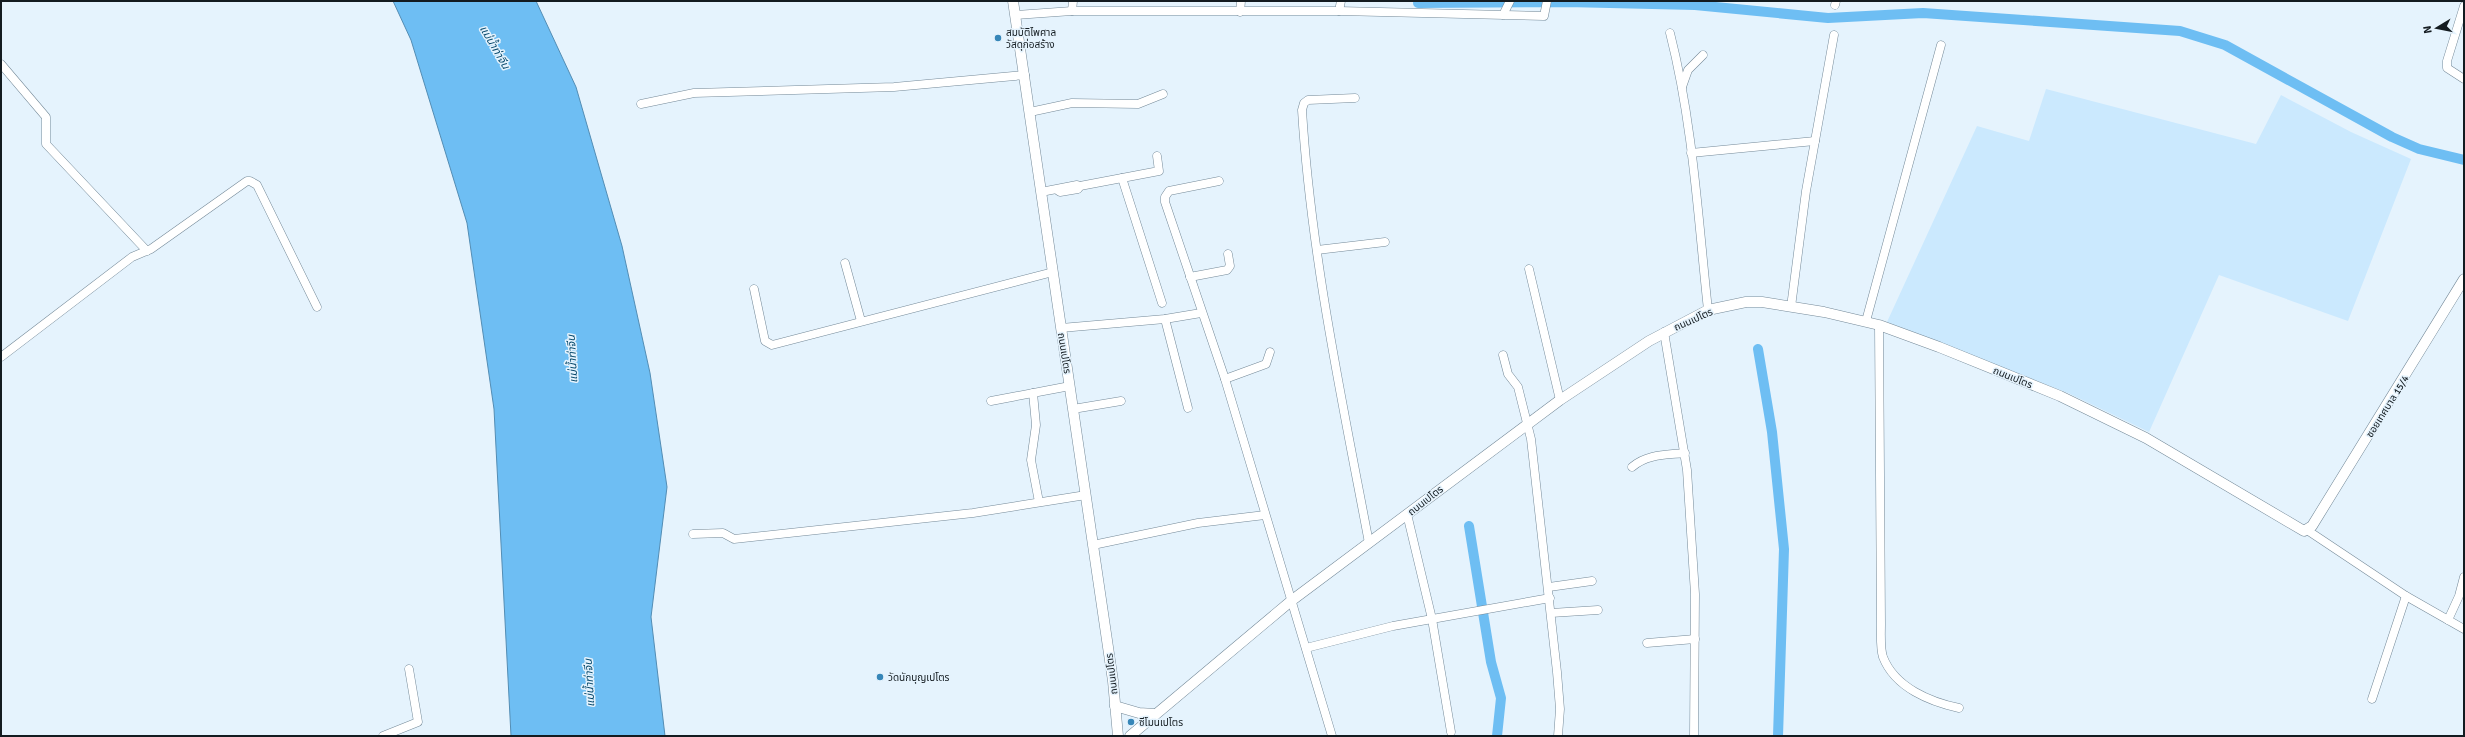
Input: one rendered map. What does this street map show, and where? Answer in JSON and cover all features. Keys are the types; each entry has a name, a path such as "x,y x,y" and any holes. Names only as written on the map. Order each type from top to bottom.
{"street":[{"name":"ถนนเปโตร","path":"1013,1 1086,494 1118,736"},
{"path":"1072,11 1074,1"},
{"path":"1240,12 1241,1"},
{"path":"1339,11 1341,1"},
{"path":"1504,13 1510,1"},
{"path":"1015,15 1072,11 1339,11 1504,13 1544,16 1547,1"},
{"path":"2464,6 2447,61 2447,68 2464,79"},
{"path":"1670,33 1682,88 1691,153 1708,310"},
{"path":"1791,307 1815,141 1834,35"},
{"path":"1866,320 1941,45"},
{"path":"1682,88 1688,70 1703,55"},
{"path":"1,64 46,116 46,144 147,251"},
{"path":"641,104 694,93 894,87 1025,75"},
{"path":"1030,112 1072,103 1138,104 1163,94"},
{"path":"1355,98 1308,100 1304,103 1302,110 1317,250 1369,543"},
{"path":"1691,153 1815,141"},
{"path":"1041,192 1057,190 1059,187 1071,185 1080,186 1159,171 1157,156"},
{"path":"1122,178 1162,303"},
{"path":"1,357 132,257 147,251 250,181 257,185 317,307"},
{"path":"1219,181 1170,191 1165,197 1201,313 1225,379 1332,736"},
{"path":"1317,250 1385,242"},
{"path":"1190,277 1227,270 1230,266 1228,254"},
{"path":"845,263 861,321"},
{"path":"1529,269 1560,400"},
{"path":"754,288 765,341 772,345 1053,272"},
{"name":"ซอยเทศบาล 15/4","path":"2307,530 2312,526 2464,279"},
{"name":"ถนนเปโตร","path":"1130,736 1291,601 1453,478 1528,425 1560,400 1664,332 1708,310 1746,302 1791,307 1866,320 1939,347 2099,413 2202,469 2301,530 2307,530"},
{"path":"1061,328 1165,319 1201,313"},
{"path":"1165,319 1188,408"},
{"path":"1879,325 1881,624 1883,656 1889,667 1918,694 1934,702 1960,708"},
{"path":"1664,332 1685,453 1696,594 1694,736"},
{"path":"1225,379 1266,364 1270,352"},
{"path":"1503,355 1508,374 1518,387 1528,425 1552,613 1560,709 1558,736"},
{"path":"991,401 1070,386"},
{"path":"1033,393 1036,425 1031,460 1039,502"},
{"path":"1073,409 1121,401"},
{"path":"1632,467 1640,460 1647,458 1685,453"},
{"path":"693,534 723,533 734,539 973,513 1086,494"},
{"path":"1407,514 1432,619 1451,732"},
{"path":"1093,545 1198,523 1265,515"},
{"path":"2307,530 2406,596 2464,629"},
{"path":"2448,620 2459,596 2464,577"},
{"path":"1549,587 1592,581"},
{"path":"2372,699 2406,596"},
{"path":"1306,648 1394,626 1550,598"},
{"path":"1552,613 1598,610"},
{"path":"1647,643 1695,639"},
{"path":"383,736 418,722 409,669"},
{"name":"ถนนเปโตร","path":"1115,706 1139,713 1155,714"}],"shaded area":[{"path":"2046,89 2256,144 2281,95 2351,132 2411,159 2348,321 2219,275 2149,432 2068,393 1887,322 1977,126 2029,141"}],"water":[{"name":"แม่น้ำท่าจีน","path":"393,1 536,1 576,87 622,246 650,373 667,487 651,617 665,736 511,736 494,409 467,223 411,40"}],"waterway":[{"path":"1418,3 1567,2 1695,5 1828,18 1923,13 2180,31 2225,45 2392,137 2419,149 2464,160"},
{"path":"1758,349 1772,432 1784,549 1778,736"},
{"path":"1469,526 1491,662 1501,698 1497,736"}],"place":[{"name":"สมบัติไพศาล วัสดุก่อสร้าง","path":"998,38"},
{"name":"วัดนักบุญเปโตร","path":"880,677"},
{"name":"ซีโมนเปโตร","path":"1131,722"}]}
